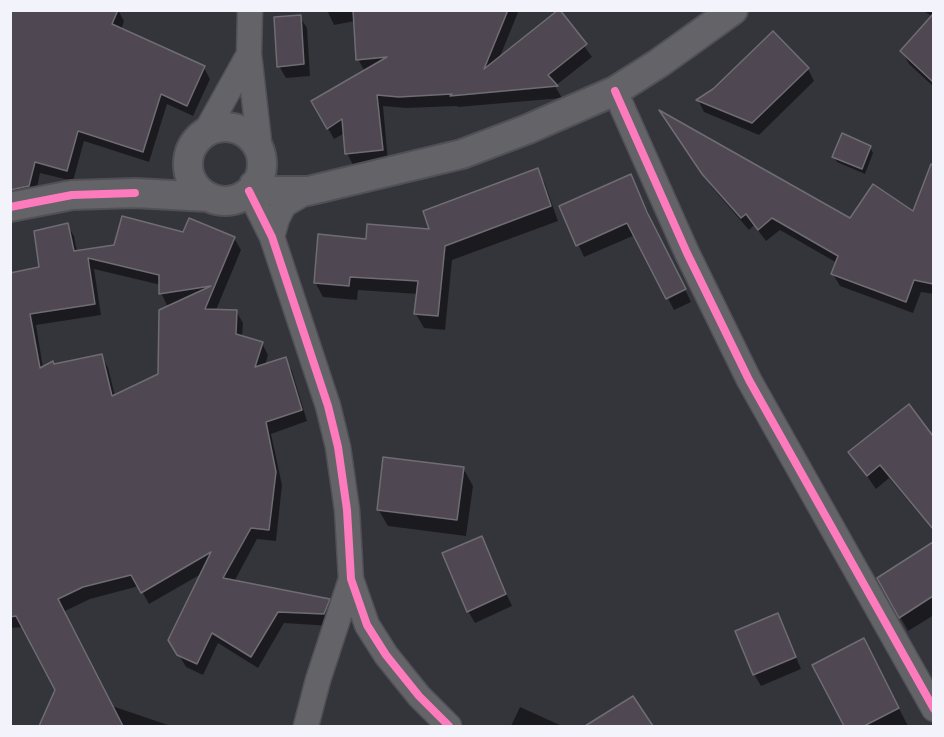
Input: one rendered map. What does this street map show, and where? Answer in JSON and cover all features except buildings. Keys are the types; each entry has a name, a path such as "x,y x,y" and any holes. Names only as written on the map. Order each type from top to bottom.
{"street":[{"path":"250,10 249,54 255,178 272,237 322,386 338,447 347,510 351,579 367,625 386,655 419,696 449,726"},
{"path":"255,178 271,191 308,191 462,154 528,129 615,91 659,63 733,10"},
{"path":"135,193 170,172 197,143 216,128 228,127 240,130 258,147 255,178 239,198 227,201 209,197 196,187 190,176 188,164 197,143 249,54"},
{"path":"615,91 687,253 748,380 933,709"},
{"path":"272,237 277,219 284,206 308,191"},
{"path":"10,207 72,195 135,193 209,197"},
{"path":"306,726 318,680 351,579"}],"cycle path":[{"path":"615,91 687,253 749,380 934,709"},
{"path":"249,191 272,237 328,406 338,447 347,510 351,579 367,625 386,655 419,696 449,726"},
{"path":"10,207 72,195 135,193"}]}
